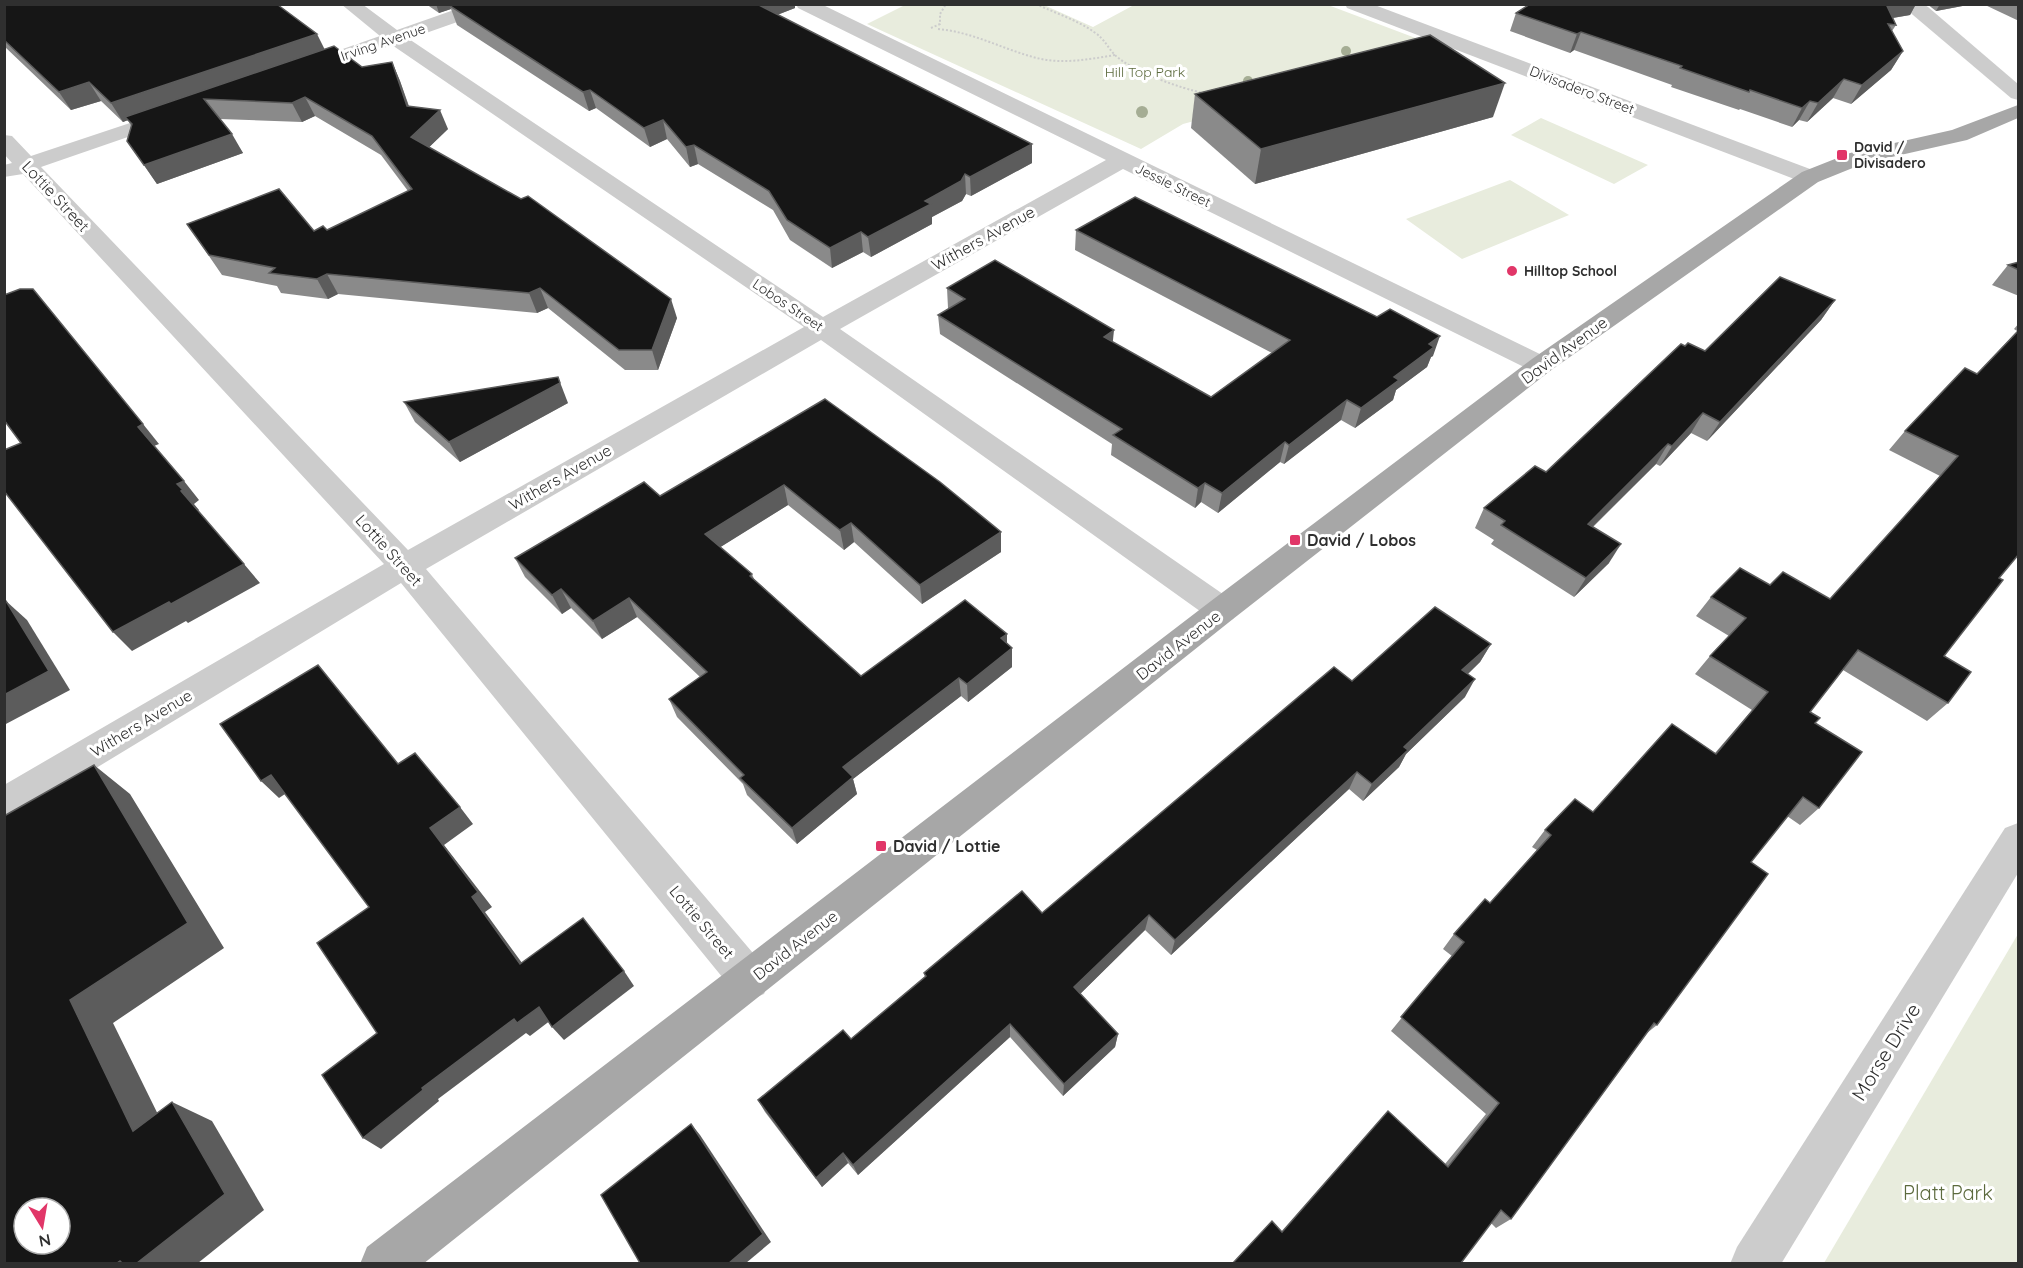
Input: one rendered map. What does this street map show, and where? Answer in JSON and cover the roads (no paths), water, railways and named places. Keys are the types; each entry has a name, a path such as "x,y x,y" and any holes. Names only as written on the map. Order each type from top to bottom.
{"main road":[{"name":"David Avenue","path":"384,1263 1222,610 1541,366 1810,177 1858,158 1959,135 2019,111"}],"street":[{"name":"Lobos Street","path":"350,4 395,38 822,328 1222,610"},
{"name":"Irving Avenue","path":"283,76 490,4"},
{"name":"Jessie Street","path":"805,4 1541,366"},
{"name":"Divisadero Street","path":"1354,4 1810,177"},
{"path":"1909,4 1921,11 2019,94"},
{"path":"15,169 194,107"},
{"name":"Lottie Street","path":"4,141 15,169 405,566 750,980"},
{"name":"Withers Avenue","path":"4,804 405,566 1122,160"},
{"name":"Morse Drive","path":"1754,1263 2019,840"}],"place":[{"name":"David / Divisadero","path":"1842,155"},
{"name":"Hilltop School","path":"1512,271"},
{"name":"David / Lobos","path":"1295,540"},
{"name":"David / Lottie","path":"881,846"}],"park label":[{"name":"Hill Top Park","path":"1145,72"},
{"name":"Platt Park","path":"1948,1193"}]}
